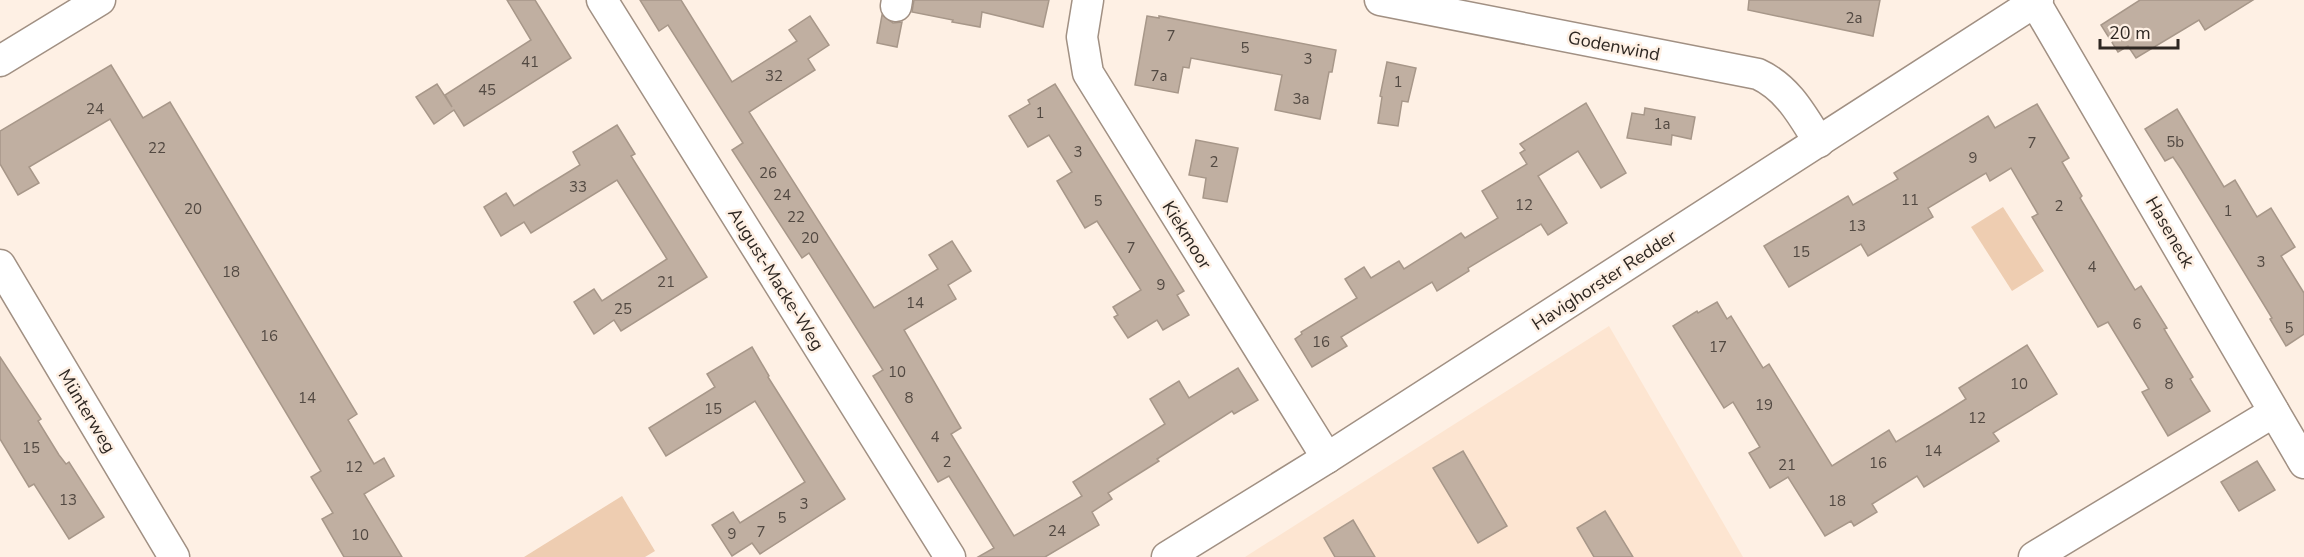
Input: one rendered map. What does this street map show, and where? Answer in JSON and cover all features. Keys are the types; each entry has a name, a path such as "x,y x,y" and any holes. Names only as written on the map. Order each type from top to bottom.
{"street":[{"path":"0,61 100,0"},
{"name":"August-Macke-Weg","path":"602,0 950,557"},
{"name":"Kiekmoor","path":"1088,0 1082,37 1088,73 1327,458"},
{"name":"Godenwind","path":"1380,0 1758,75 1782,90 1796,105 1819,141"},
{"name":"Havighorster Redder","path":"1167,557 1327,458 2037,1"},
{"name":"Haseneck","path":"2037,1 2304,463"},
{"name":"Münterweg","path":"0,264 174,557"},
{"path":"2034,557 2274,412"}],"shaded area":[{"path":"2003,207 2044,271 2012,291 1971,227"},
{"path":"1609,326 1743,557 1245,557"},
{"path":"622,496 655,551 645,557 524,557"}],"building":[{"path":"507,0 535,0 571,58 464,126 454,110 434,124 416,97 437,84 452,107 445,95 531,40"},
{"path":"640,0 681,0 732,82 797,41 789,30 810,16 829,45 808,59 815,70 749,112 874,308 938,269 929,255 952,241 971,271 948,285 956,299 904,330 961,428 951,434 1014,536 1082,496 1073,482 1165,424 1150,399 1179,381 1189,398 1238,368 1258,400 1234,414 1232,411 1108,493 1112,499 1092,512 1099,525 1045,557 978,557 994,548 949,476 938,482 873,376 883,370 809,253 802,258 732,150 743,143 668,25 659,31"},
{"path":"914,0 1049,0 1043,27 982,12 980,27 912,12"},
{"path":"1749,0 1880,0 1873,36 1748,10"},
{"path":"2140,0 2253,0 2205,30 2199,20 2136,58 2128,46 2118,52 2101,25"},
{"path":"882,15 893,23 902,22 897,47 877,43"},
{"path":"1147,16 1159,18 1159,16 1336,50 1332,72 1329,72 1320,119 1275,110 1282,75 1191,58 1189,68 1183,67 1178,93 1135,85"},
{"path":"1387,62 1416,68 1408,102 1402,101 1398,126 1378,123 1382,97 1380,96"},
{"path":"111,65 143,118 170,102 357,414 348,420 374,464 384,458 394,476 364,494 402,557 344,557 322,519 333,513 311,477 321,471 110,119 29,167 39,183 18,195 0,164 0,131"},
{"path":"1055,84 1184,291 1177,295 1189,315 1163,330 1157,320 1128,338 1114,317 1118,315 1113,307 1141,290 1097,221 1085,228 1057,181 1072,172 1049,135 1028,147 1009,116 1030,104 1028,100"},
{"path":"1586,103 1626,173 1601,188 1578,151 1538,176 1567,223 1548,235 1541,224 1468,268 1469,271 1437,291 1432,282 1341,337 1347,346 1312,367 1295,339 1302,334 1301,332 1357,298 1345,279 1364,267 1371,278 1399,261 1404,269 1461,233 1465,238 1498,218 1482,191 1527,164 1520,153 1525,150 1520,144"},
{"path":"2037,104 2069,158 2062,162 2082,196 2080,198 2135,290 2141,286 2167,328 2164,329 2193,377 2190,379 2210,411 2168,436 2142,392 2149,389 2108,322 2098,327 2032,217 2038,214 2011,168 1990,181 1986,173 1928,208 1933,217 1868,256 1861,244 1789,287 1764,246 1848,196 1853,205 1898,179 1894,173 1988,116 1995,128"},
{"path":"1645,108 1695,117 1691,139 1672,135 1671,145 1627,138 1632,113 1644,115"},
{"path":"2177,109 2224,187 2235,180 2257,217 2271,208 2295,247 2281,256 2304,293 2304,334 2286,346 2270,319 2272,318 2181,169 2173,157 2165,161 2145,129"},
{"path":"617,125 635,154 631,156 707,277 621,331 614,320 594,334 574,302 594,289 602,301 667,259 617,180 531,233 524,222 501,236 484,207 506,193 514,206 580,165 573,152"},
{"path":"1196,140 1238,148 1227,202 1203,198 1206,178 1189,175"},
{"path":"1717,302 1727,319 1731,316 1763,368 1769,364 1832,466 1889,430 1896,442 1942,414 1966,399 1959,388 2027,345 2057,394 1993,433 1999,441 1924,487 1917,476 1872,504 1877,512 1854,526 1851,521 1825,536 1788,477 1770,488 1749,453 1760,447 1733,402 1724,408 1673,326"},
{"path":"752,347 768,377 845,499 760,554 752,543 732,556 712,525 733,512 740,523 805,482 755,401 666,456 649,428 715,387 707,374"},
{"path":"0,357 41,419 38,421 59,455 66,464 69,462 104,517 69,539 34,484 29,487 0,439"},
{"path":"1463,451 1507,526 1478,543 1433,468"},
{"path":"2257,461 2275,490 2239,511 2221,482"},
{"path":"1605,511 1633,557 1594,557 1577,528"},
{"path":"1353,520 1375,557 1335,557 1324,538"}]}
